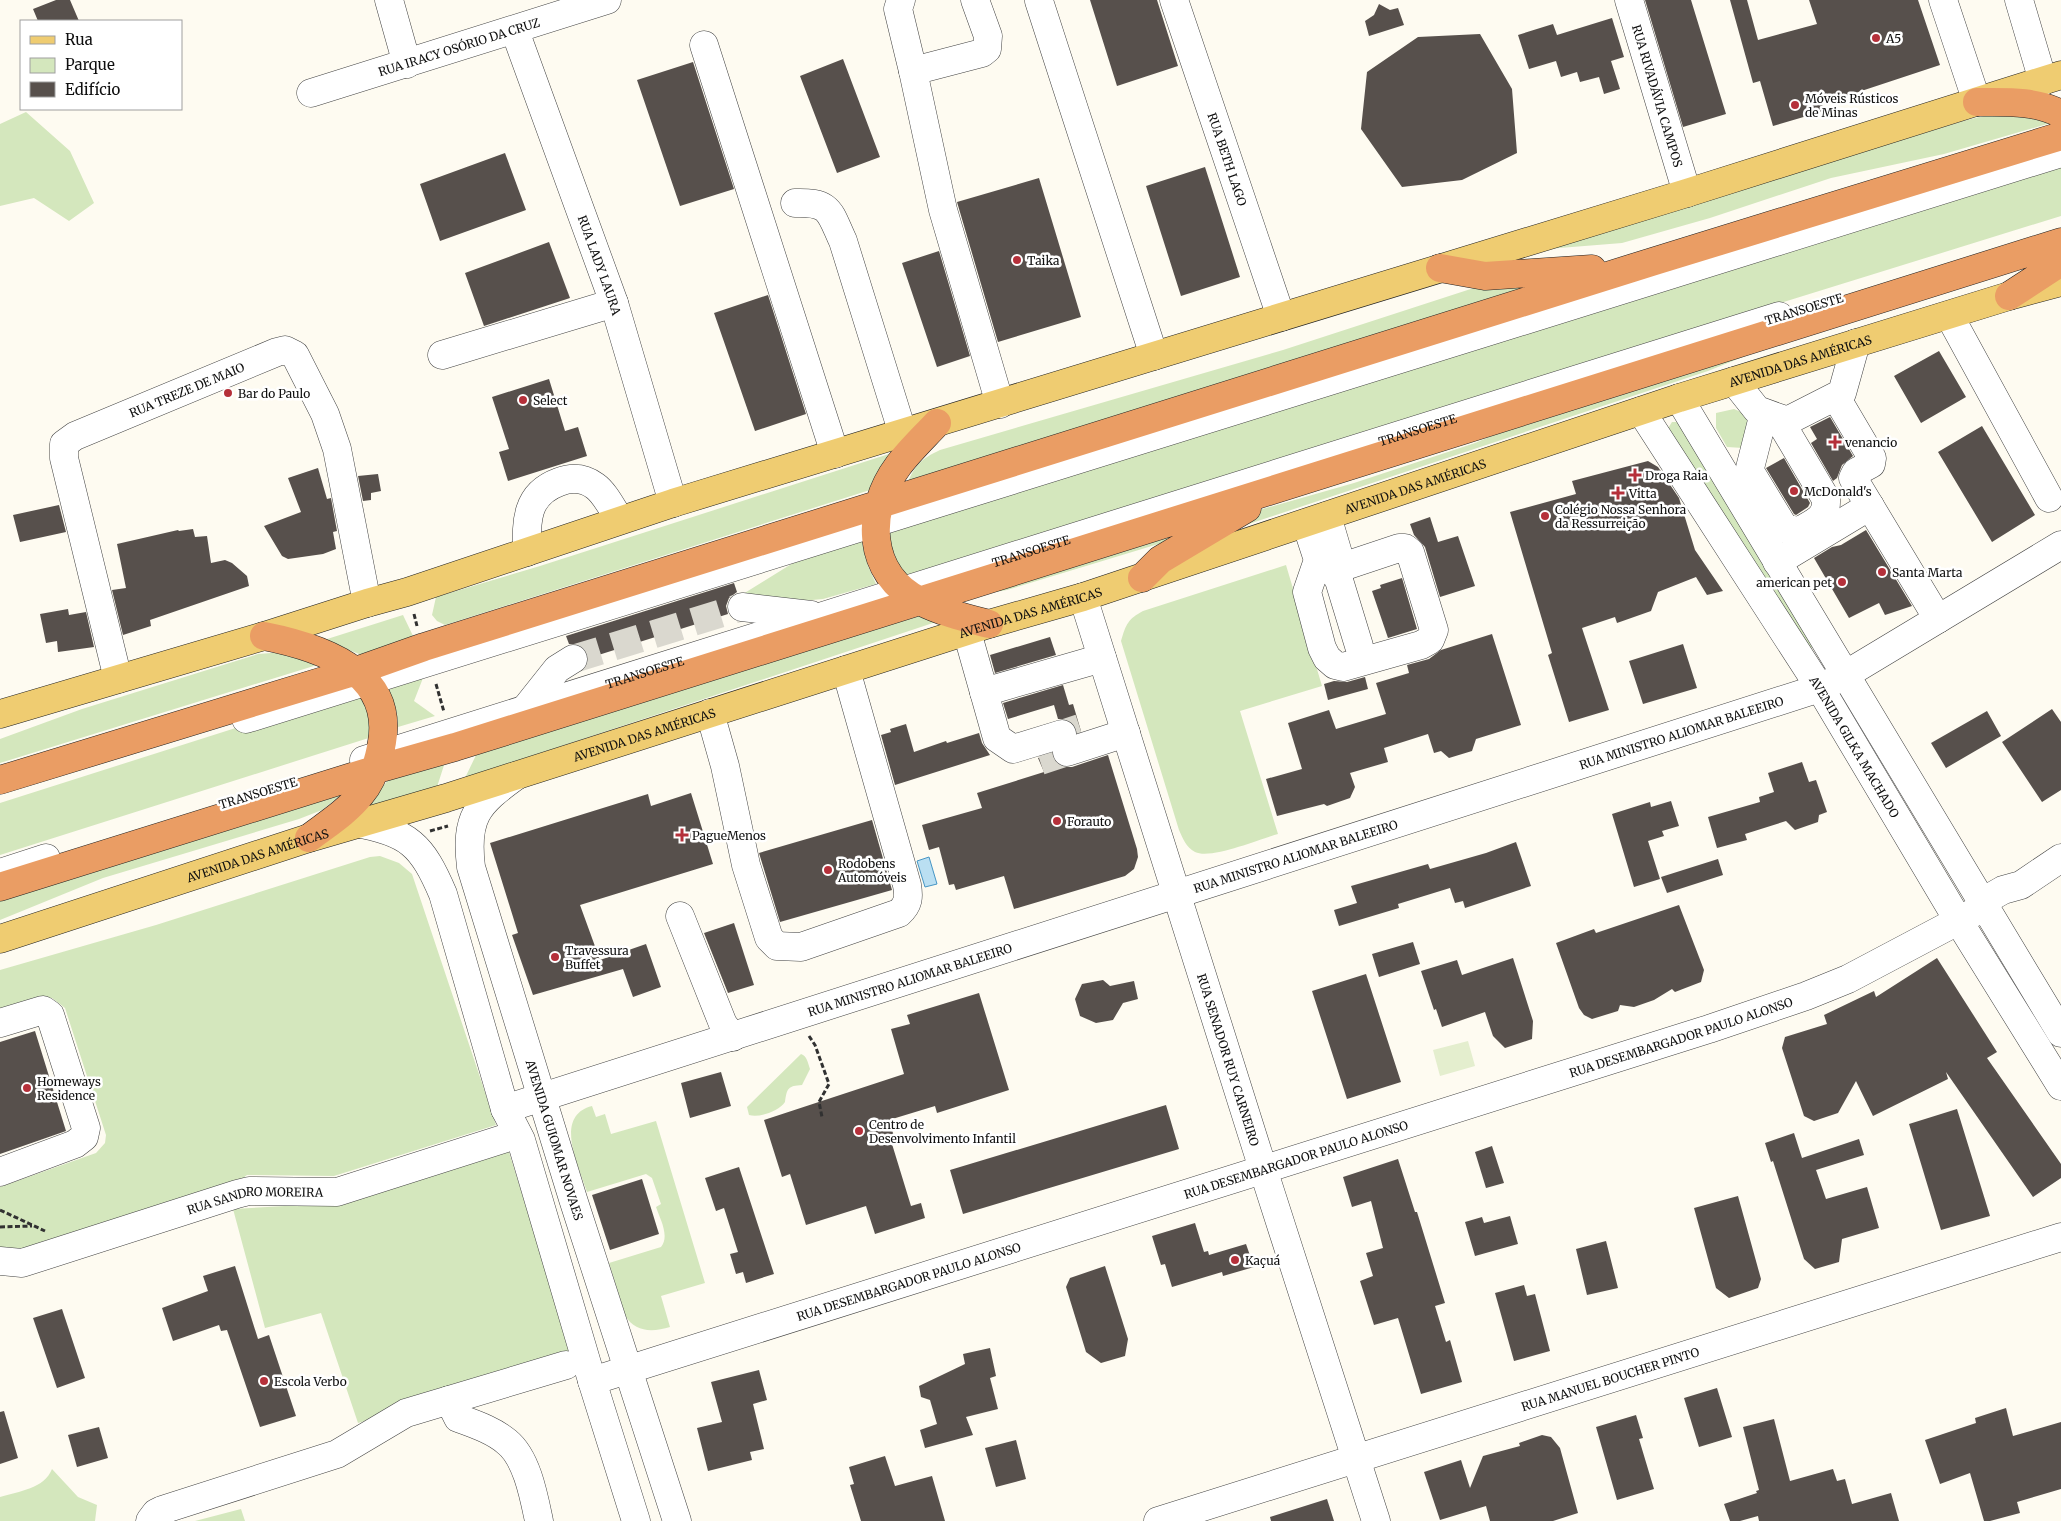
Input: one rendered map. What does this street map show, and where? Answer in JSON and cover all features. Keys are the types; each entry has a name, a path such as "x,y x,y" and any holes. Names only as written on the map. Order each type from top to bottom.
{"highway":[{"path":"1985,99 2049,107 2061,114"},
{"path":"0,780 362,676 424,647 878,512 1655,261 2061,136"},
{"path":"0,887 377,763 464,744 912,595 1268,491 2061,242"},
{"path":"1440,268 1464,274 1506,276 1581,270 1655,261"},
{"path":"2009,296 2061,262"},
{"path":"936,423 898,466 887,485 878,512 877,550 883,565 895,582 912,595 978,628"},
{"path":"1142,578 1160,560 1234,517 1268,491"},
{"path":"264,636 296,642 345,663 362,676 382,712 384,729 377,763 361,794 342,813 309,838"}],"main road":[{"path":"0,714 407,592 674,502 903,434 1687,193 2052,78"},
{"name":"AVENIDA DAS AMÉRICAS","path":"0,939 309,838 446,798 978,628 1142,578 1679,398 2009,296 2061,282"}],"street":[{"path":"388,0 408,64"},
{"path":"901,0 898,9 943,210 1000,404"},
{"path":"913,71 982,53 987,48 988,36 975,0"},
{"name":"RUA BETH LAGO","path":"1174,0 1281,317"},
{"name":"RUA RIVADÁVIA CAMPOS","path":"1629,0 1687,193"},
{"path":"1943,0 1985,99"},
{"path":"1963,0 1985,99"},
{"path":"2019,0 2052,78"},
{"path":"1039,1 1154,356"},
{"name":"RUA IRACY OSÓRIO DA CRUZ","path":"311,93 514,31 596,2"},
{"name":"RUA LADY LAURA","path":"514,31 614,303 674,502"},
{"path":"704,45 836,454"},
{"path":"733,579 798,546 878,512 2061,153"},
{"path":"796,203 822,205 830,213 843,240 903,434"},
{"name":"TRANSOESTE","path":"0,873 377,763 526,708 822,616 912,595 2061,229"},
{"path":"442,355 614,303"},
{"path":"1949,315 2049,498"},
{"path":"1734,381 1757,410 1776,417 1836,397 1842,393 1856,343"},
{"name":"RUA TREZE DE MAIO","path":"118,680 64,458 64,444 75,436 276,352 285,350 295,355 325,414 337,449 366,603"},
{"path":"1836,397 1871,455 1871,464 1856,472 1853,478 1938,619"},
{"path":"1679,398 2061,1033"},
{"name":"AVENIDA GILKA MACHADO","path":"1640,411 1820,688 1958,920 2061,1086"},
{"path":"527,552 526,534 529,510 536,494 549,485 566,479 582,479 596,487 620,520"},
{"path":"1777,562 1870,506"},
{"path":"1317,519 1359,646"},
{"name":"RUA MINISTRO ALIOMAR BALEEIRO","path":"505,1109 542,1099 1820,688 1845,676 2061,545"},
{"path":"0,794 362,676 508,637 798,546"},
{"path":"1399,548 1405,548 1410,552 1434,630 1430,640 1421,645 1348,666 1335,665 1327,658 1322,648 1307,592 1332,568 1399,548"},
{"name":"RUA SENADOR RUY CARNEIRO","path":"1083,597 1376,1521"},
{"path":"742,607 822,616"},
{"path":"978,628 984,692 997,738 1034,762 1040,761"},
{"path":"508,637 564,630"},
{"path":"984,692 1102,658"},
{"path":"526,708 556,669 573,659"},
{"path":"710,713 725,766 746,865 769,938 777,946 801,947 899,913 906,907 908,901 907,885 846,670"},
{"path":"1013,749 1070,738 1123,724"},
{"name":"AVENIDA GUIOMAR NOVAES","path":"520,773 496,791 477,812 470,829 471,867 542,1099 676,1521"},
{"path":"356,824 385,829 405,838 423,854 433,869 443,894 505,1109 521,1140 592,1381 636,1521"},
{"name":"RUA DESEMBARGADOR PAULO ALONSO","path":"592,1381 1709,1029 1806,996 1848,979 1958,920 2015,901 2021,886 2061,858"},
{"path":"680,916 724,1024 733,1037"},
{"path":"0,1023 36,1011 43,1010 50,1015 86,1128 84,1137 75,1144 0,1172"},
{"name":"RUA SANDRO MOREIRA","path":"0,1261 22,1263 250,1191 337,1192 510,1137"},
{"name":"RUA MANUEL BOUCHER PINTO","path":"1158,1521 2061,1237"},
{"path":"151,1520 162,1510 338,1454 396,1418 566,1365"},
{"path":"449,1400 458,1418 483,1428 508,1442 520,1457 539,1521"}],"path":[{"path":"434,679 445,712"},
{"path":"429,832 452,824"},
{"path":"797,1017 815,1045 829,1084 819,1102 822,1117"},
{"path":"0,1210 33,1226 53,1233"},
{"path":"0,1227 33,1226"}],"green space":[{"path":"26,112 70,151 94,203 69,221 34,198 0,206 0,124"},
{"path":"1996,113 2034,114 2054,122 1944,154 1831,178 1710,218 1622,243 1547,249 1963,121"},
{"path":"2061,159 2061,216 1390,424 906,577 898,567 893,555 889,529"},
{"path":"1563,277 907,484 919,463 940,450 1283,350 1483,285"},
{"path":"1810,330 1708,371 1225,532 1252,512 1354,483 1475,443 1567,404"},
{"path":"1734,409 1748,415 1748,433 1743,448 1727,447 1716,428 1716,413"},
{"path":"1672,422 1679,422 1690,432 1810,642 1812,647 1810,652 1806,653 1798,646 1669,443 1665,433"},
{"path":"892,453 870,490 445,625 437,621 432,615 436,597 540,566"},
{"path":"1201,518 1165,542 1007,590 983,594"},
{"path":"860,535 868,566 876,584 823,599 747,606 743,594 814,550"},
{"path":"1286,565 1322,686 1240,711 1278,834 1224,851 1202,854 1195,852 1183,840 1179,830 1121,641 1126,626 1143,611"},
{"path":"915,611 939,621 465,778 478,751"},
{"path":"403,615 414,638 364,656 324,640"},
{"path":"284,652 330,661 0,763 0,739 82,709 258,654"},
{"path":"423,678 414,701 435,716 398,727 397,713 385,687"},
{"path":"358,689 366,697 375,736 0,855 0,803"},
{"path":"446,759 437,787 363,809 391,777"},
{"path":"346,791 322,810 299,819 103,878 0,920 0,899"},
{"path":"380,856 399,863 412,874 496,1125 334,1176 247,1175 236,1184 12,1253 0,1249 0,1187 96,1153 105,1143 106,1135 65,1008 52,998 44,998 0,1013 0,970 156,925 370,857"},
{"path":"1468,1041 1475,1066 1440,1076 1433,1050"},
{"path":"801,1054 806,1058 810,1069 802,1085 791,1087 785,1102 774,1111 758,1116 749,1115 747,1107"},
{"path":"592,1106 596,1117 605,1114 611,1134 656,1121 705,1283 661,1296 670,1327 645,1330 634,1325 625,1315 609,1263 661,1247 665,1238 662,1222 656,1207 661,1204 652,1178 646,1174 587,1192 575,1156 571,1131 574,1120 580,1112"},
{"path":"508,1149 574,1360 358,1423 321,1313 265,1328 233,1209 338,1203"},
{"path":"52,1469 78,1497 97,1505 95,1521 0,1521 0,1497 37,1485 48,1476"},
{"path":"241,1509 245,1521 195,1521"}],"water":[{"path":"929,857 937,884 925,887 917,861"}],"building":[{"path":"56,0 70,0 79,20 38,20 33,9"},
{"path":"1090,0 1157,0 1178,66 1117,86"},
{"path":"1645,0 1691,0 1726,114 1683,127"},
{"path":"1730,0 1747,0 1758,40 1817,24 1809,0 1918,0 1940,65 1822,104 1824,111 1773,126 1760,81 1753,83"},
{"path":"1379,4 1390,10 1398,8 1404,25 1369,36 1365,21 1374,15"},
{"path":"1612,18 1624,57 1611,61 1620,89 1604,94 1599,77 1580,82 1577,72 1561,77 1556,61 1529,69 1518,35 1553,24 1557,35"},
{"path":"1480,34 1512,89 1517,153 1462,180 1402,187 1361,129 1367,72 1418,37"},
{"path":"843,59 880,157 837,173 800,76"},
{"path":"693,62 734,189 680,206 637,80"},
{"path":"505,153 526,210 440,241 420,184"},
{"path":"1205,167 1240,277 1181,296 1146,186"},
{"name":"Taika","path":"1039,178 1081,317 998,342 957,202"},
{"path":"549,242 570,298 484,326 465,273"},
{"path":"939,251 970,356 937,367 902,263"},
{"path":"768,295 806,414 755,431 714,313"},
{"path":"1939,351 1966,397 1921,423 1894,376"},
{"path":"549,379 565,431 578,427 587,456 508,481 499,452 509,449 492,397"},
{"name":"venancio","path":"1830,417 1853,456 1842,465 1837,478 1833,481 1811,443 1817,439 1810,427"},
{"path":"1982,426 2035,515 1992,542 1938,452"},
{"path":"1784,458 1810,503 1808,507 1796,515 1766,468"},
{"path":"1648,461 1658,467 1679,498 1695,550 1723,591 1707,595 1696,577 1658,592 1651,611 1617,623 1615,617 1582,628 1609,710 1569,722 1548,655 1552,653 1510,512 1576,494 1572,481"},
{"path":"318,468 327,499 331,498 337,531 333,532 336,549 323,554 288,559 282,556 264,526 301,512 288,478"},
{"path":"378,474 381,491 371,493 371,500 363,501 358,476"},
{"path":"59,505 66,532 20,542 13,515"},
{"path":"1430,517 1438,542 1458,536 1475,586 1440,597 1425,547 1414,535 1410,524"},
{"path":"193,529 195,537 207,536 211,563 225,560 232,563 247,576 249,586 150,620 151,626 123,635 112,590 126,588 117,544 178,530"},
{"path":"1866,530 1912,606 1885,615 1879,603 1849,618 1814,558"},
{"path":"1402,578 1417,629 1388,638 1372,591 1381,588 1380,585"},
{"path":"734,583 737,592 729,598 726,606 728,614 589,658 581,645 569,644 566,636"},
{"path":"68,609 69,615 86,612 94,647 58,652 57,641 46,643 40,614"},
{"path":"1492,634 1521,725 1476,739 1472,751 1449,758 1441,751 1434,753 1428,734 1384,748 1388,762 1350,773 1355,787 1350,798 1327,806 1324,804 1277,816 1266,779 1302,769 1288,723 1329,710 1336,729 1386,714 1376,683 1409,673 1407,665 1429,659 1441,650"},
{"path":"1050,637 1056,655 995,673 990,655"},
{"path":"1683,644 1697,688 1643,704 1629,661"},
{"path":"1365,677 1368,689 1328,700 1324,684 1334,681 1347,682"},
{"path":"1063,685 1069,705 1073,704 1081,731 1077,732 1073,723 1066,719 1058,719 1054,705 1008,719 1003,703"},
{"path":"2052,709 2061,722 2061,790 2042,802 2002,742"},
{"path":"1987,711 2001,736 1946,768 1931,743"},
{"path":"906,724 914,752 946,741 947,743 979,733 982,743 990,755 895,785 881,735 891,732 890,729"},
{"name":"Forauto","path":"1052,753 1056,763 1064,767 1072,767 1108,755 1137,849 1138,857 1134,869 1125,876 1014,909 1004,876 956,890 954,884 949,885 939,847 929,850 922,825 982,808 977,793 1044,772 1038,758"},
{"path":"1802,762 1809,782 1816,780 1827,812 1819,815 1818,822 1795,830 1786,821 1745,834 1747,840 1717,848 1708,817 1760,802 1759,797 1774,792 1768,773"},
{"path":"691,793 713,864 580,905 600,960 646,944 661,987 633,997 623,969 533,995 512,935 518,933 490,843 648,794 651,806"},
{"path":"1671,801 1679,826 1662,831 1664,836 1648,841 1660,879 1634,887 1612,814 1650,802 1651,807"},
{"name":"Rodobens Automóveis","path":"872,820 892,890 780,922 759,853"},
{"path":"1516,842 1531,886 1465,908 1463,901 1455,903 1450,888 1398,904 1399,908 1339,926 1334,910 1357,903 1351,886 1428,864 1430,869 1486,853"},
{"path":"1718,859 1723,875 1667,893 1661,877"},
{"path":"1679,905 1704,970 1701,982 1675,992 1672,989 1654,1000 1634,1007 1620,1005 1618,1011 1592,1019 1584,1015 1579,1008 1556,943 1594,929 1596,933"},
{"path":"734,923 754,985 728,993 704,933"},
{"path":"1413,942 1420,964 1379,977 1372,954"},
{"path":"1513,958 1533,1021 1532,1039 1505,1048 1493,1036 1485,1012 1442,1027 1436,1009 1434,1010 1421,971 1457,960 1462,975"},
{"path":"1937,958 1997,1052 1987,1058 2061,1164 2061,1178 2033,1197 1946,1072 1948,1079 1873,1116 1856,1081 1838,1113 1814,1121 1804,1116 1782,1048 1785,1037 1827,1024 1824,1015 1874,991 1876,997"},
{"path":"1366,974 1401,1082 1347,1099 1312,991"},
{"path":"1103,980 1110,986 1134,981 1138,999 1123,1003 1113,1020 1096,1023 1080,1016 1075,999 1082,984"},
{"path":"979,993 1009,1090 937,1113 935,1106 889,1120 896,1143 892,1144 911,1206 921,1203 925,1218 875,1234 866,1206 806,1225 790,1174 782,1177 764,1120 904,1074 891,1029 910,1024 907,1015"},
{"name":"Homeways Residence","path":"35,1031 66,1131 0,1154 0,1042"},
{"path":"721,1072 731,1106 690,1118 681,1083"},
{"path":"1166,1105 1179,1149 963,1214 950,1170"},
{"path":"1957,1109 1990,1216 1941,1230 1909,1124"},
{"path":"1794,1133 1802,1158 1859,1139 1864,1155 1816,1170 1826,1199 1867,1187 1879,1228 1842,1239 1839,1262 1815,1269 1804,1259 1773,1161 1771,1162 1765,1143"},
{"path":"1492,1146 1504,1183 1486,1188 1475,1152"},
{"path":"1398,1159 1415,1212 1417,1212 1445,1303 1435,1306 1446,1342 1450,1340 1462,1382 1421,1394 1398,1318 1374,1325 1360,1281 1373,1276 1366,1253 1383,1248 1371,1201 1352,1207 1343,1177"},
{"path":"739,1167 774,1274 746,1283 743,1272 736,1274 730,1254 738,1252 724,1208 716,1211 705,1178"},
{"path":"642,1179 659,1234 610,1250 592,1195"},
{"path":"1738,1196 1761,1279 1758,1288 1729,1298 1716,1288 1694,1208"},
{"path":"1510,1216 1518,1244 1475,1256 1465,1222 1482,1217 1484,1223"},
{"path":"1195,1223 1204,1252 1208,1251 1209,1255 1246,1244 1254,1267 1223,1276 1222,1272 1172,1287 1165,1264 1161,1265 1152,1236"},
{"path":"1606,1241 1618,1288 1587,1295 1576,1249"},
{"path":"235,1266 258,1339 269,1335 296,1416 260,1427 227,1330 221,1331 219,1325 173,1341 162,1308 208,1291 203,1276"},
{"path":"1105,1266 1128,1339 1125,1356 1101,1363 1086,1352 1066,1287 1070,1278"},
{"path":"1524,1285 1527,1296 1535,1294 1550,1351 1514,1361 1495,1293"},
{"path":"62,1309 85,1378 57,1388 33,1318"},
{"path":"990,1348 996,1376 990,1378 998,1409 966,1417 973,1435 925,1448 920,1430 937,1424 930,1400 921,1397 919,1386 965,1364 963,1354"},
{"path":"759,1370 767,1400 753,1404 764,1449 750,1452 752,1460 708,1471 697,1428 722,1422 711,1382"},
{"path":"1717,1388 1732,1437 1699,1447 1684,1398"},
{"path":"2006,1408 2013,1436 2061,1422 2061,1489 2017,1502 2020,1513 1984,1521 1970,1473 1940,1484 1925,1440 1976,1423 1975,1418"},
{"path":"4,1411 18,1458 0,1464 0,1412"},
{"path":"1636,1415 1643,1438 1639,1439 1654,1489 1617,1500 1596,1427"},
{"path":"1774,1419 1790,1481 1833,1469 1837,1481 1845,1479 1852,1504 1891,1493 1899,1521 1759,1521 1758,1516 1740,1521 1730,1521 1724,1504 1757,1493 1756,1491 1759,1490 1743,1427"},
{"path":"99,1427 108,1458 77,1467 68,1435"},
{"path":"1542,1435 1551,1437 1560,1448 1578,1513 1553,1521 1490,1521 1486,1506 1440,1520 1424,1472 1461,1460 1470,1488 1483,1456 1520,1446 1519,1443"},
{"path":"1016,1440 1026,1479 996,1487 985,1448"},
{"path":"885,1456 895,1486 932,1476 945,1521 861,1521 850,1485 854,1484 849,1467"},
{"path":"1327,1499 1334,1521 1271,1521 1270,1517"}],"tunnel":[{"path":"573,659 742,607"},
{"path":"1062,734 1080,728"},
{"path":"1040,761 1067,752"}],"place":[{"name":"A5","path":"1876,38"},
{"name":"Móveis Rústicos de Minas","path":"1795,105"},
{"name":"Taika","path":"1017,260"},
{"name":"Bar do Paulo","path":"228,393"},
{"name":"Select","path":"523,400"},
{"name":"venancio","path":"1835,442"},
{"name":"Droga Raia","path":"1635,475"},
{"name":"McDonald's","path":"1794,491"},
{"name":"Vitta","path":"1618,493"},
{"name":"Colégio Nossa Senhora da Ressurreição","path":"1545,516"},
{"name":"Santa Marta","path":"1882,572"},
{"name":"american pet","path":"1842,582"},
{"name":"Forauto","path":"1057,821"},
{"name":"PagueMenos","path":"682,835"},
{"name":"Rodobens Automóveis","path":"828,870"},
{"name":"Travessura Buffet","path":"555,957"},
{"name":"Homeways Residence","path":"27,1088"},
{"name":"Centro de Desenvolvimento Infantil","path":"859,1131"},
{"name":"Kaçuá","path":"1235,1260"},
{"name":"Escola Verbo","path":"264,1381"}]}
